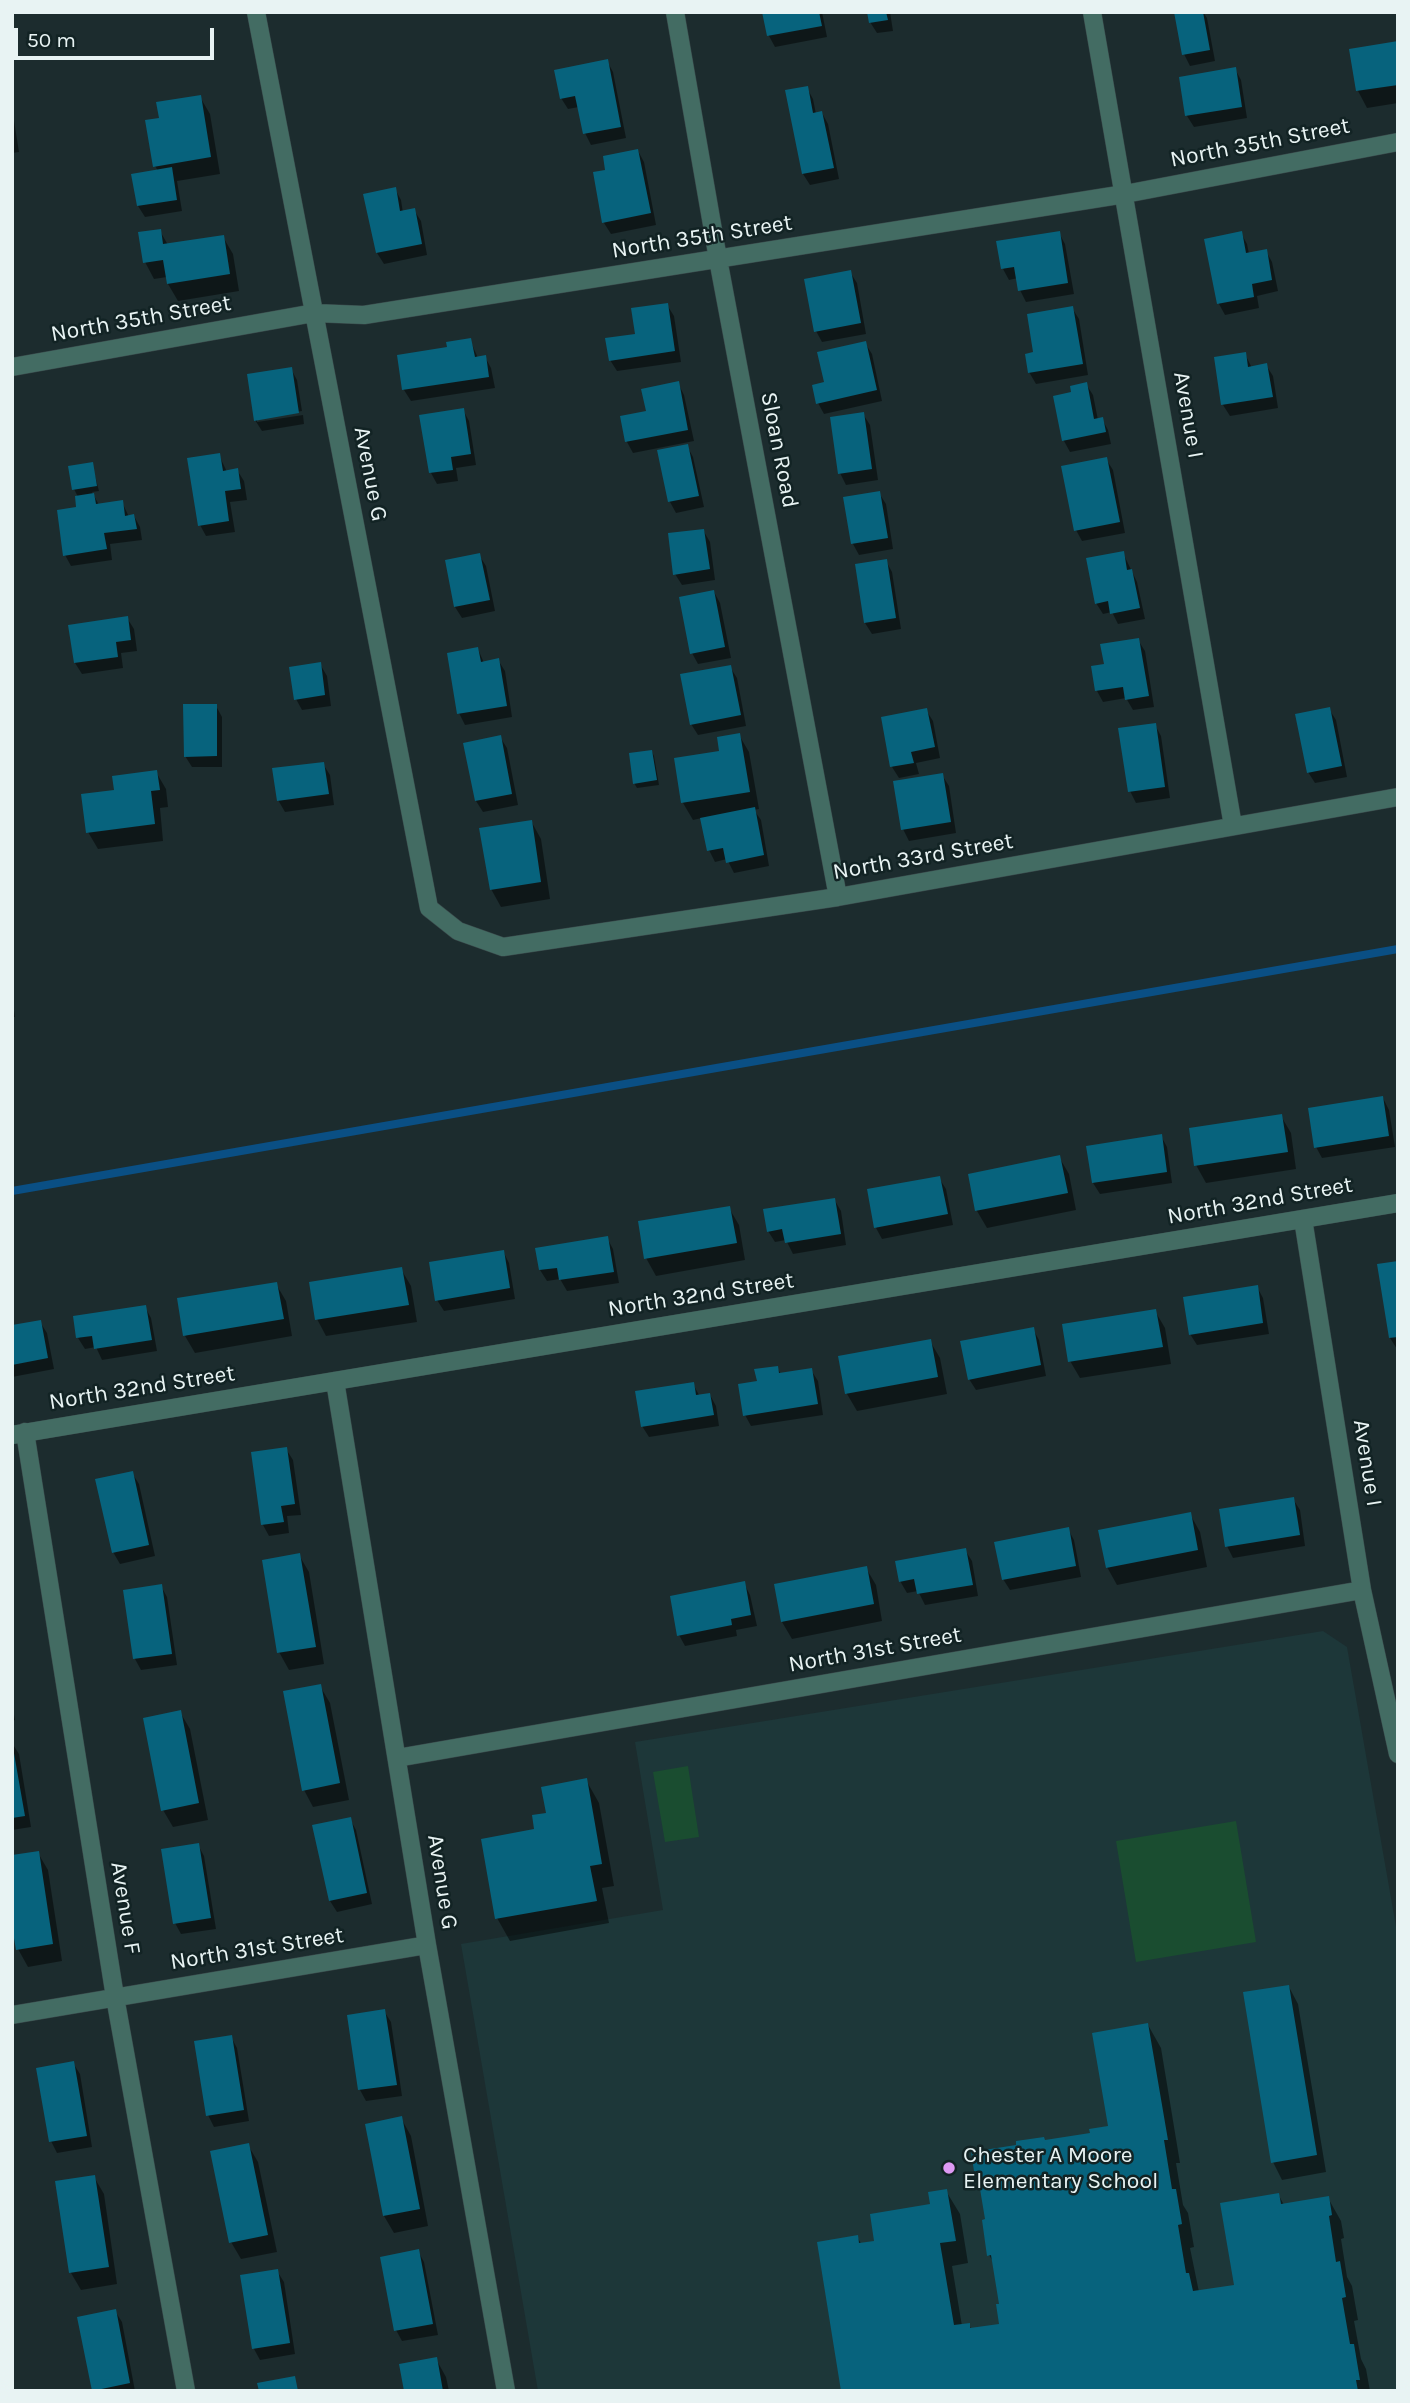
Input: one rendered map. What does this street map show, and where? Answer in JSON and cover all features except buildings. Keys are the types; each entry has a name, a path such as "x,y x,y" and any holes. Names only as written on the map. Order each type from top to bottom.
{"street":[{"name":"Avenue G","path":"256,12 429,908 458,932"},
{"name":"Sloan Road","path":"676,12 718,259 838,897"},
{"name":"Avenue I","path":"1092,12 1233,826"},
{"name":"North 35th Street","path":"12,367 314,313 363,315 1125,194 1398,142"},
{"name":"North 33rd Street","path":"458,932 503,947 838,897 1398,797"},
{"name":"North 32nd Street","path":"19,1434 1398,1203"},
{"name":"Avenue I","path":"1303,1219 1362,1590 1398,1754"},
{"name":"Avenue G","path":"335,1381 427,1945 506,2391"},
{"name":"Avenue F","path":"19,1434 115,1997 186,2391"},
{"name":"North 31st Street","path":"397,1758 1362,1590"},
{"name":"North 31st Street","path":"12,2015 427,1945"}],"shaded area":[{"name":"Chester A Moore Elementary School","path":"1323,1631 1347,1647 1398,1938 1398,2391 538,2391 461,1944 663,1910 635,1742"}],"green space":[{"path":"688,1766 699,1837 665,1842 653,1772"},
{"path":"1236,1821 1256,1942 1136,1962 1116,1841"}],"waterway":[{"path":"12,1191 1398,949"}],"place":[{"name":"Chester A Moore Elementary School","path":"949,2168"}]}
